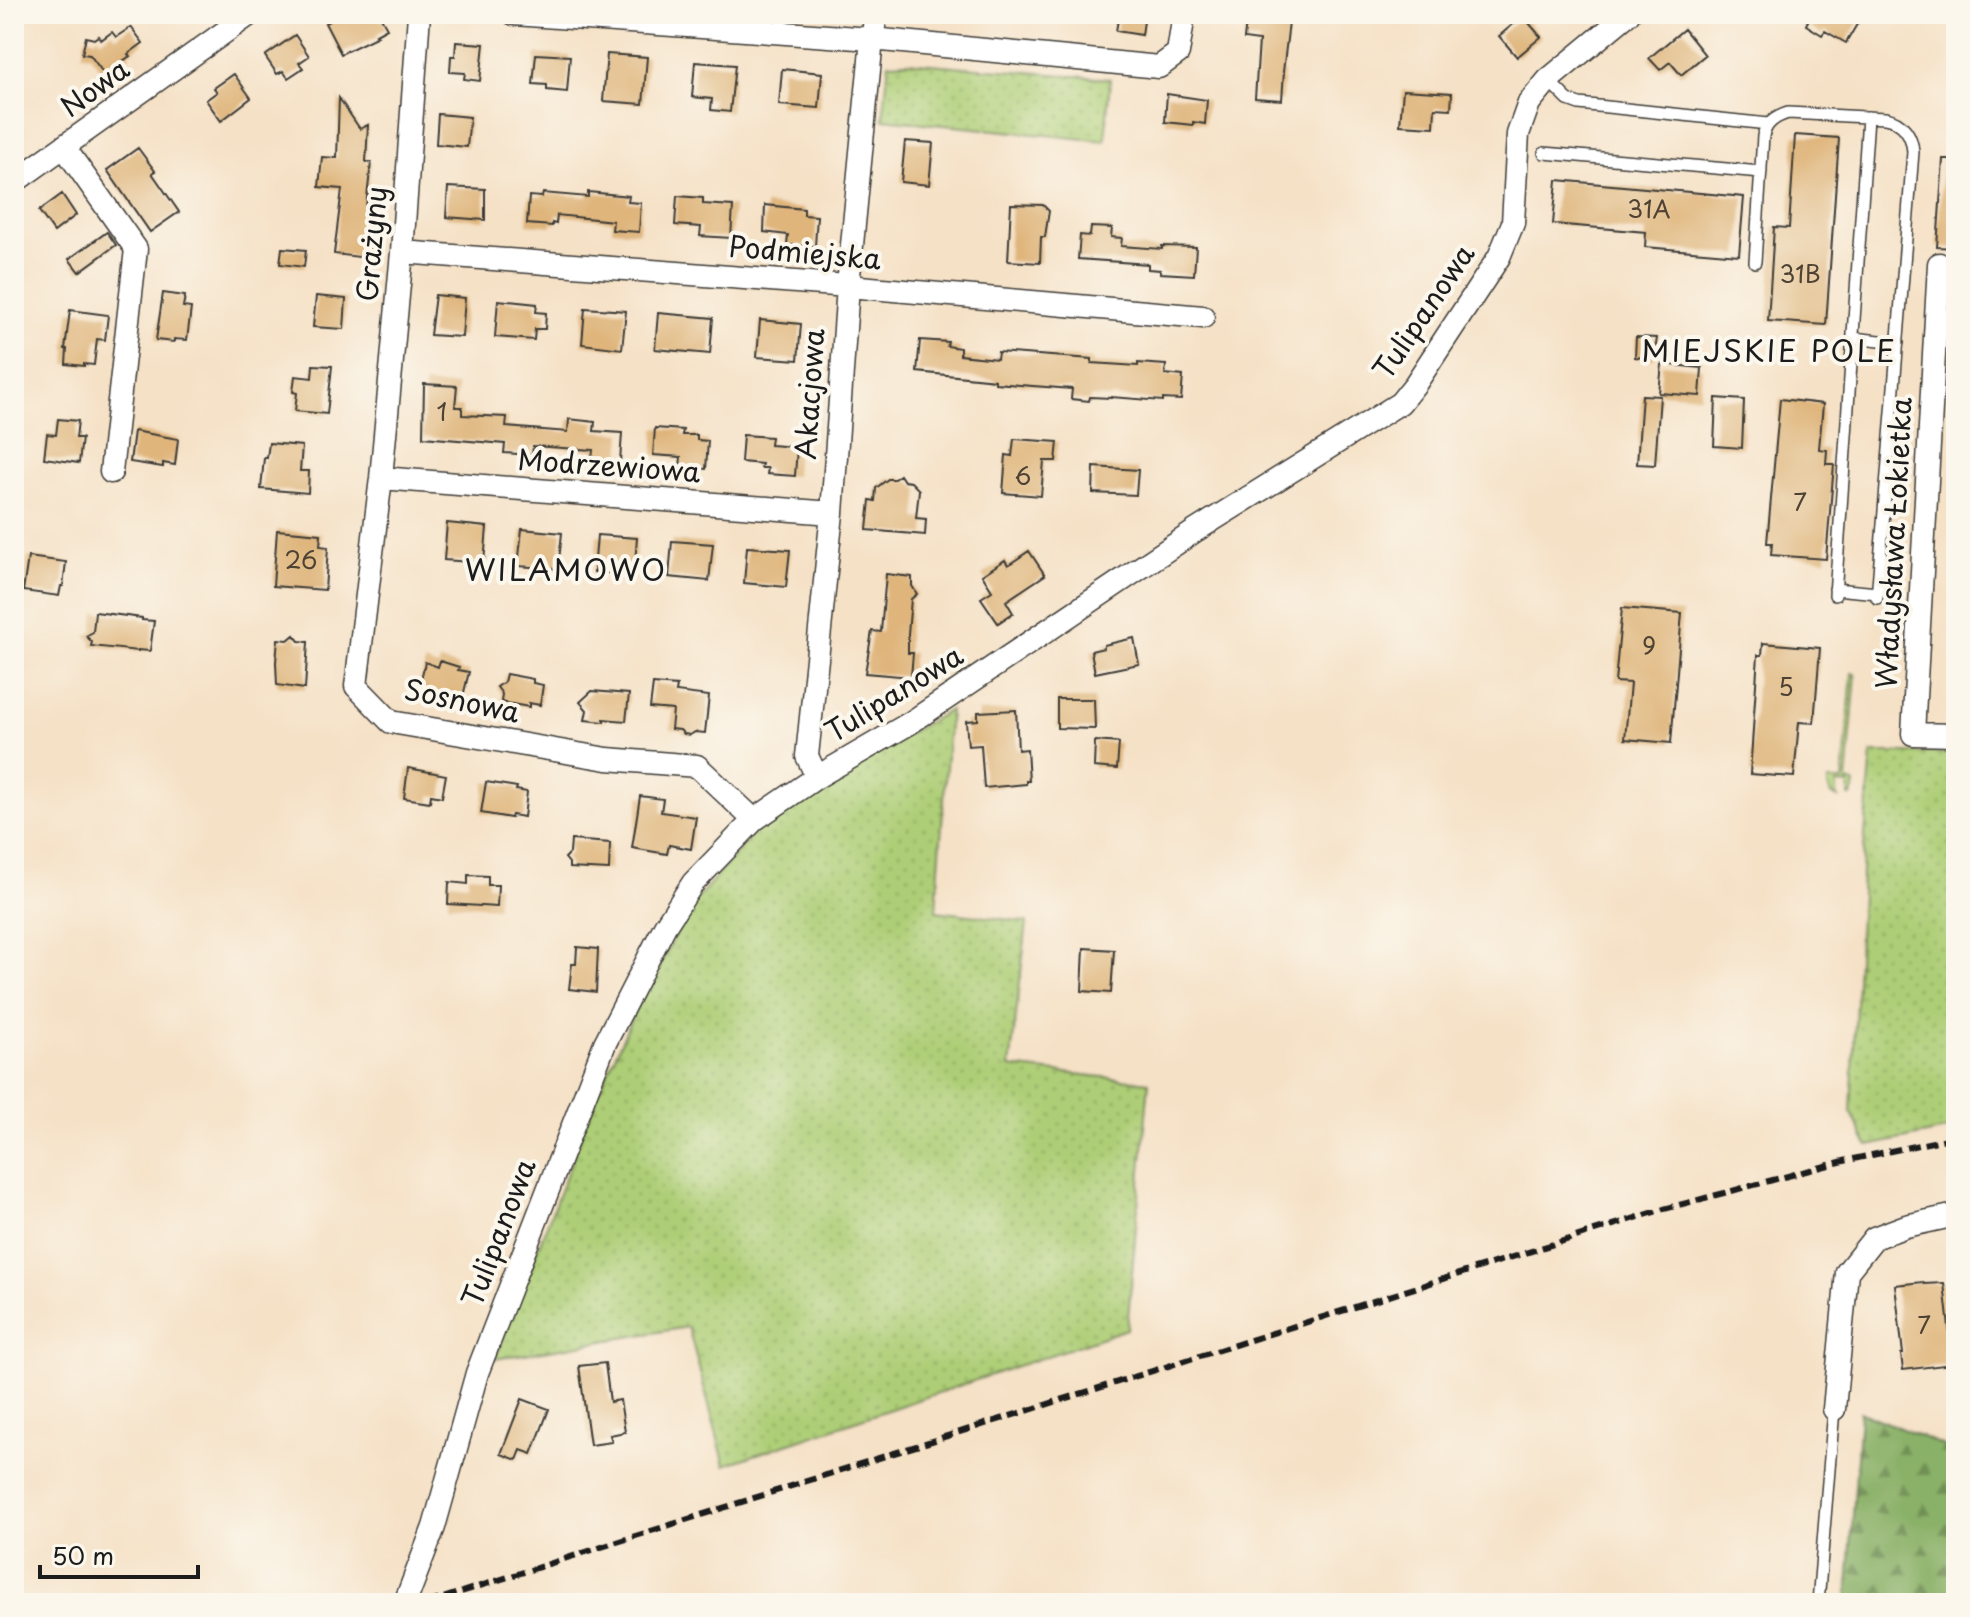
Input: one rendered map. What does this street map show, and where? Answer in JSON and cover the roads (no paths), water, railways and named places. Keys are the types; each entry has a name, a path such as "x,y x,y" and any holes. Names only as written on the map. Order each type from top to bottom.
{"street":[{"name":"Nowa","path":"14,182 250,14"},
{"name":"Grażyny","path":"381,478 402,252 419,14"},
{"path":"514,14 872,39 1159,67 1178,53 1184,14"},
{"name":"Akacjowa","path":"817,777 807,756 832,513 848,286 876,14"},
{"name":"Tulipanowa","path":"405,1603 434,1527 477,1373 605,1043 665,926 693,883 754,820 817,777 910,723 1195,531 1400,403 1499,257 1513,223 1518,134 1529,103 1548,80 1628,14"},
{"path":"64,147 136,249 111,472"},
{"name":"Podmiejska","path":"402,252 1203,317"},
{"name":"Władysława Łokietka","path":"1939,264 1913,734 1956,735"},
{"name":"Modrzewiowa","path":"381,478 832,513"},
{"name":"Sosnowa","path":"381,478 356,686 391,722 607,759 697,766 754,820"},
{"path":"1834,1409 1847,1272 1874,1238 1906,1226 1956,1215"}],"lane":[{"path":"1548,80 1568,100 1579,104 1768,124"},
{"path":"1755,262 1763,136 1768,124 1788,113 1868,117 1896,121 1908,132 1912,144 1878,596 1835,592 1868,117"},
{"path":"1544,153 1761,172"},
{"path":"1853,338 1898,343"},
{"path":"1818,1603 1834,1409"}],"railway":[{"path":"427,1603 1664,1209 1844,1161 1956,1137"}],"district":[{"name":"MIEJSKIE POLE","path":"1769,352"},
{"name":"WILAMOWO","path":"566,571"}]}
